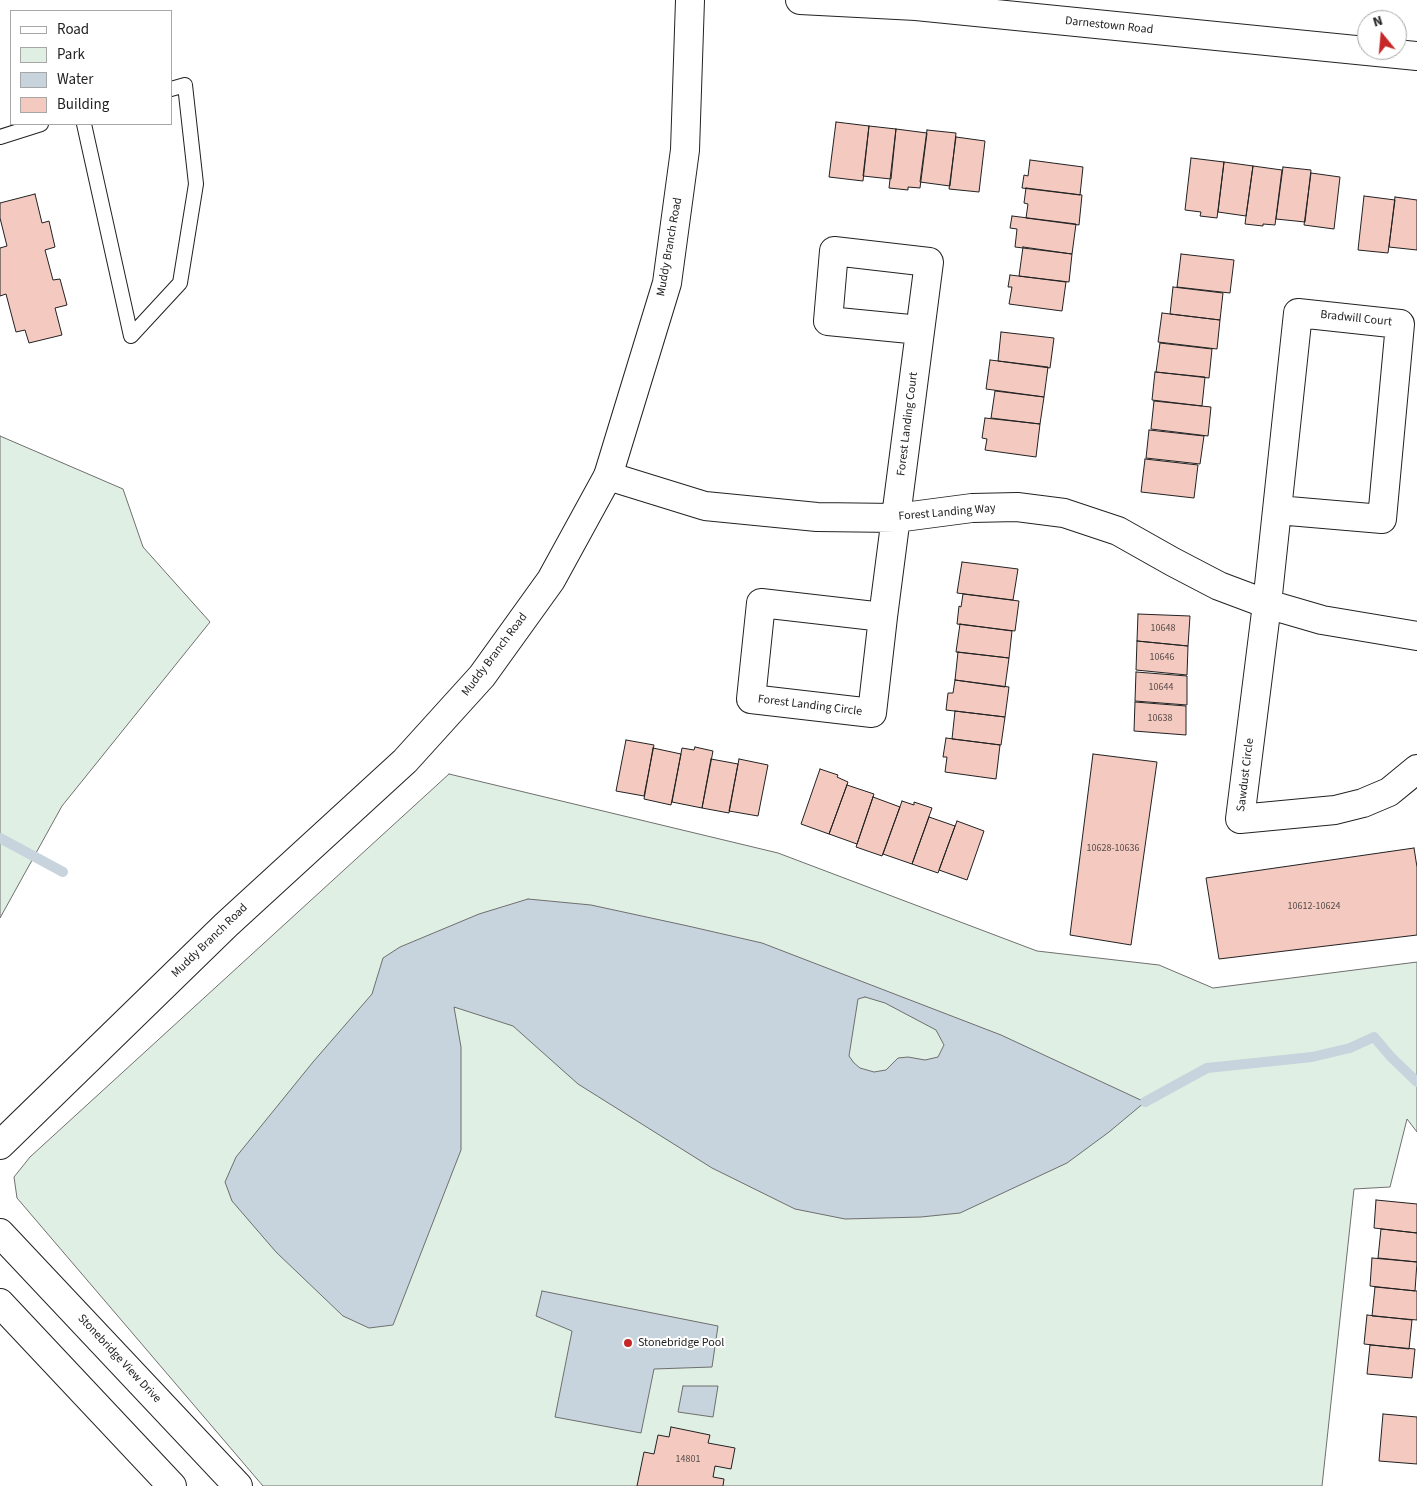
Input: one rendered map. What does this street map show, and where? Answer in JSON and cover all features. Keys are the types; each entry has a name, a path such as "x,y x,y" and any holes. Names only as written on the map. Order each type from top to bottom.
{"street":[{"name":"Muddy Branch Road","path":"0,1145 226,925 405,761 482,676 551,580 608,476 666,283 686,150 690,0"},
{"name":"Darnestown Road","path":"800,0 916,6 1417,56"},
{"name":"Bradwill Court","path":"1267,604 1277,510 1298,313 1400,324 1382,520 1277,510"},
{"name":"Forest Landing Court","path":"896,518 920,330"},
{"name":"Forest Landing Way","path":"608,476 705,506 817,518 896,518 972,508 1017,507 1064,513 1118,531 1220,586 1267,604 1322,620 1417,636"},
{"name":"Forest Landing Circle","path":"883,617 761,603 751,699 872,713 896,518"},
{"name":"Sawdust Circle","path":"1267,604 1240,819 1335,810 1364,803 1389,792 1417,769"},
{"name":"Stonebridge View Drive","path":"0,1233 238,1486"},
{"path":"0,1303 172,1486"}],"lane":[{"path":"84,125 131,336 180,283 182,274 196,184 185,85 172,88"},
{"path":"0,137 38,125"}],"green space":[{"path":"0,436 123,489 143,547 210,622 62,806 0,918"},
{"path":"449,774 778,853 1037,951 1159,965 1213,988 1417,962 1417,1132 1407,1119 1390,1187 1354,1189 1322,1486 263,1486 17,1198 14,1177 30,1157"}],"water":[{"path":"528,899 591,905 762,943 1001,1035 1145,1102 1067,1163 960,1213 921,1217 845,1219 795,1209 712,1168 578,1084 513,1026 454,1007 461,1047 461,1150 393,1325 369,1328 343,1316 276,1252 232,1201 225,1182 236,1157 313,1062 372,994 383,958 400,947 479,914","holes":["865,997 885,1003 936,1030 944,1045 938,1057 925,1060 908,1057 898,1058 886,1070 874,1072 860,1068 854,1063 849,1056 858,999"]},
{"path":"542,1291 718,1326 712,1367 654,1369 641,1433 555,1417 572,1331 536,1316"},
{"path":"683,1386 718,1386 713,1417 678,1412"}],"building":[{"path":"836,122 869,126 863,181 829,177"},
{"path":"869,126 896,129 891,179 863,176"},
{"path":"896,129 927,133 920,188 908,187 908,190 889,188"},
{"path":"927,130 956,133 950,186 920,182"},
{"path":"956,137 985,141 979,192 949,189"},
{"path":"1191,158 1224,162 1217,218 1200,216 1201,212 1185,210"},
{"path":"1030,160 1083,167 1080,195 1022,188 1024,175 1028,176"},
{"path":"1224,162 1253,166 1246,216 1218,212"},
{"path":"1253,166 1282,170 1275,225 1245,224"},
{"path":"1283,167 1311,170 1305,222 1276,219"},
{"path":"1311,173 1340,177 1334,229 1304,225"},
{"path":"1026,188 1082,195 1079,225 1026,218 1028,204 1024,203"},
{"path":"35,194 42,223 49,221 55,247 45,250 53,280 60,279 67,305 55,308 62,335 29,343 25,330 16,332 6,294 0,296 0,248 7,246 0,218 0,203"},
{"path":"1364,196 1395,200 1388,253 1358,250"},
{"path":"1395,197 1417,200 1417,250 1389,247"},
{"path":"1012,216 1076,224 1072,254 1015,247 1017,229 1010,228"},
{"path":"1023,247 1072,254 1069,282 1019,276"},
{"path":"1181,254 1234,260 1230,293 1177,287"},
{"path":"1010,275 1066,282 1062,311 1009,304 1012,287 1008,287"},
{"path":"1173,287 1223,293 1220,320 1170,314"},
{"path":"1162,313 1220,320 1217,349 1158,342"},
{"path":"1001,332 1054,338 1050,368 998,361"},
{"path":"1160,343 1212,349 1209,378 1156,372"},
{"path":"990,360 1048,367 1044,397 986,389"},
{"path":"1155,372 1205,377 1202,406 1152,400"},
{"path":"995,391 1044,397 1040,424 991,418"},
{"path":"1154,401 1211,407 1208,436 1151,429"},
{"path":"985,418 1040,424 1036,457 985,450 987,439 982,438"},
{"path":"1149,430 1204,436 1200,464 1146,458"},
{"path":"1145,459 1198,465 1194,498 1141,492"},
{"path":"962,562 1018,569 1013,600 957,593"},
{"path":"963,594 1019,601 1015,631 957,624 959,606 961,607"},
{"path":"1138,614 1190,616 1188,646 1137,641"},
{"path":"960,624 1012,631 1009,658 956,652"},
{"path":"1137,641 1188,646 1187,675 1136,670"},
{"path":"958,652 1009,658 1005,687 955,680"},
{"path":"1136,672 1187,676 1187,705 1135,701"},
{"path":"955,680 1009,687 1005,717 946,710 948,693 953,693"},
{"path":"1135,702 1186,706 1186,735 1134,731"},
{"path":"955,711 1005,717 1001,745 952,739"},
{"path":"946,738 1000,745 996,779 945,772 947,757 943,757"},
{"path":"626,740 654,745 644,796 616,791"},
{"path":"695,747 713,751 702,808 672,802 682,748 694,750"},
{"path":"653,748 681,754 671,805 644,799"},
{"path":"1093,754 1157,762 1131,945 1070,935"},
{"path":"711,759 738,764 729,813 702,808"},
{"path":"739,759 768,765 758,816 729,811"},
{"path":"820,769 838,775 837,777 848,782 829,834 801,824"},
{"path":"847,785 874,794 857,844 829,834"},
{"path":"873,797 900,807 882,856 856,847"},
{"path":"902,801 914,805 914,802 932,808 912,864 883,854"},
{"path":"929,817 955,826 938,873 912,864"},
{"path":"957,821 984,831 967,880 939,870"},
{"path":"1414,848 1417,867 1417,935 1219,959 1206,878"},
{"path":"1376,1200 1417,1204 1417,1233 1374,1228"},
{"path":"1381,1229 1417,1233 1417,1262 1378,1258"},
{"path":"1372,1258 1417,1262 1415,1291 1370,1286"},
{"path":"1375,1287 1417,1291 1417,1320 1372,1316"},
{"path":"1367,1315 1412,1320 1409,1349 1364,1344"},
{"path":"1370,1345 1415,1349 1412,1378 1367,1374"},
{"path":"1383,1414 1417,1417 1417,1464 1379,1461"},
{"path":"671,1427 710,1435 708,1443 735,1448 731,1469 715,1466 713,1477 724,1479 723,1486 637,1486 644,1452 654,1454 658,1435 669,1437"}],"waterway":[{"path":"0,838 63,872"},
{"path":"1145,1102 1207,1068 1312,1057 1350,1048 1374,1037 1391,1057 1417,1082"}],"place":[{"name":"Stonebridge Pool","path":"628,1343"}]}
